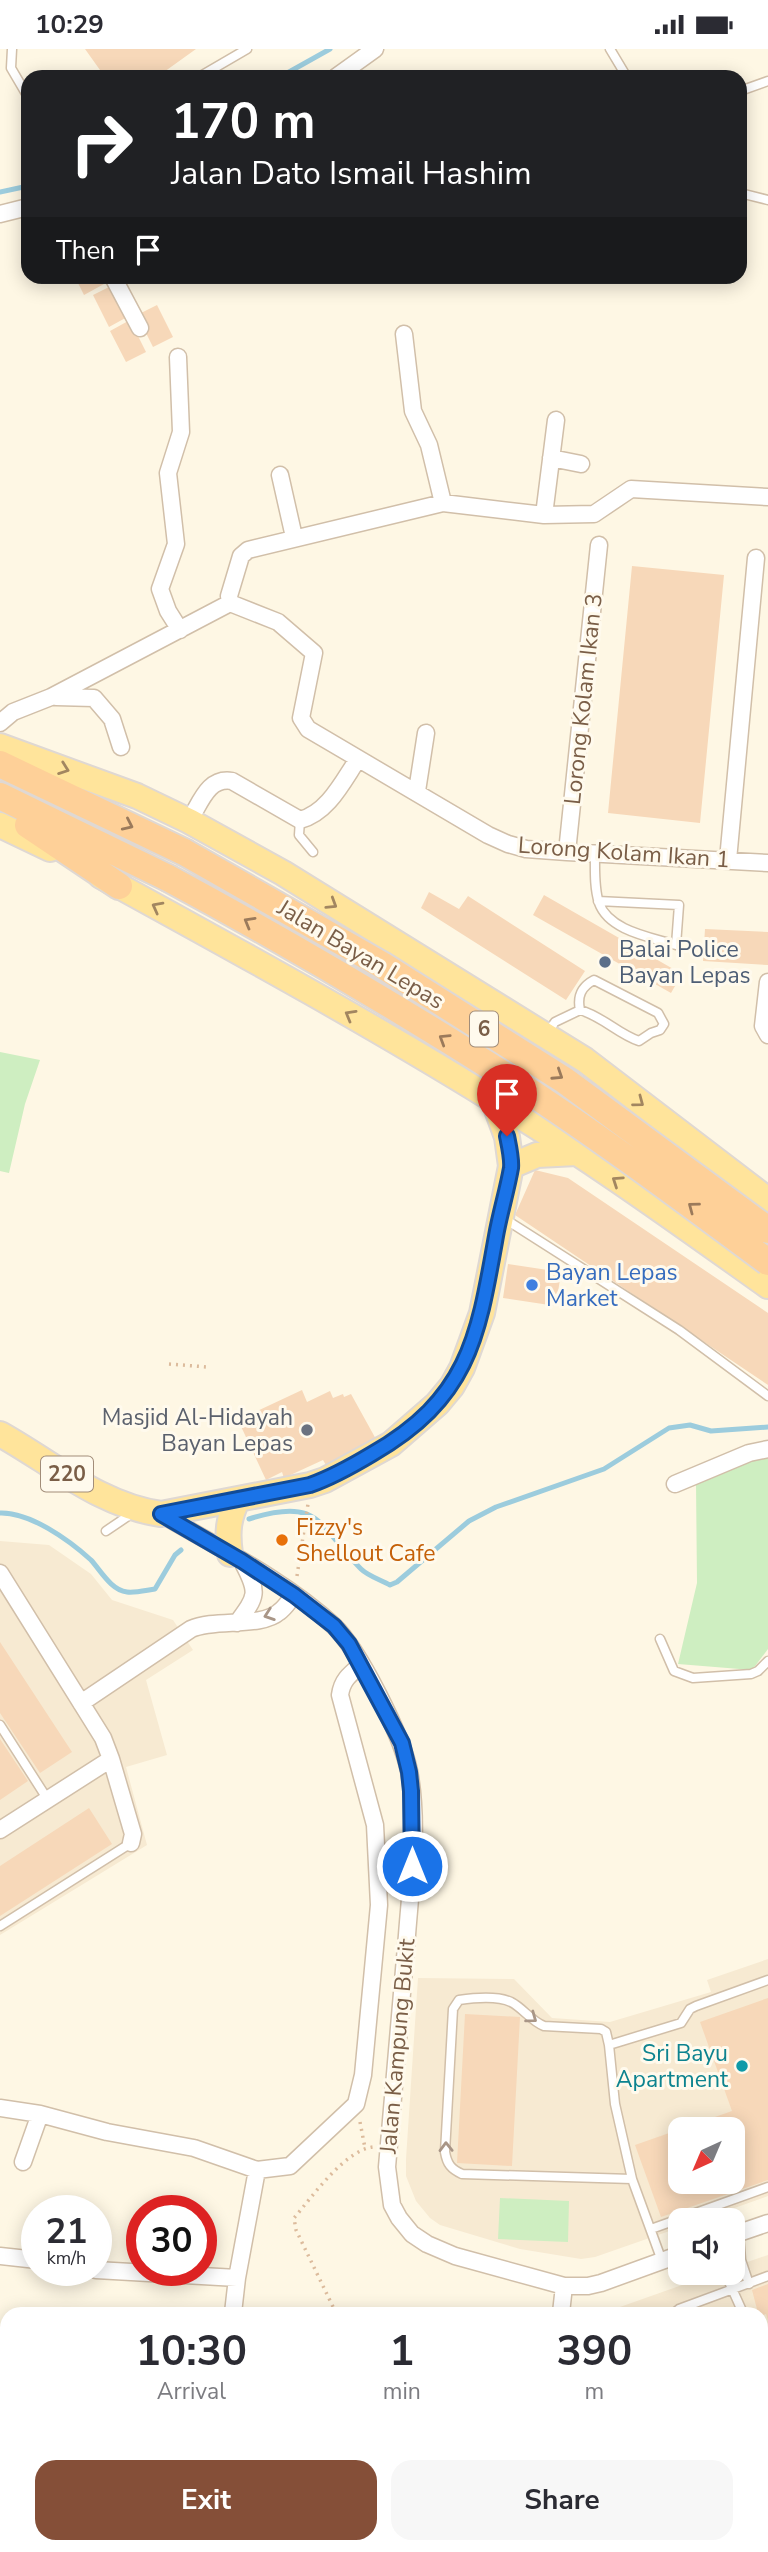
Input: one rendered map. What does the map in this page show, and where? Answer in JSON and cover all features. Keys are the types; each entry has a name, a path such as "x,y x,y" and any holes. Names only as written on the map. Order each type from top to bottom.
{"highway":[{"name":"Jalan Bayan Lepas","path":"0,764 184,852 382,965 565,1080 768,1228"},
{"name":"Jalan Bayan Lepas","path":"0,796 243,918 513,1081 659,1181 758,1267"},
{"path":"0,809 43,834 119,886"}],"main road":[{"name":"Jalan Bayan Lepas","path":"0,746 137,796 189,821 283,873 585,1060 762,1196"},
{"name":"Jalan Bayan Lepas","path":"0,825 56,851 260,963 493,1099 714,1247 758,1267 768,1286"},
{"name":"220","path":"0,1434 108,1500 136,1511 161,1514 310,1485 340,1473 406,1433 437,1404 452,1385 462,1368 482,1313 511,1166 507,1136 493,1099"},
{"path":"511,1166 537,1155 576,1153"},
{"path":"714,1247 737,1238 751,1224 762,1196"},
{"path":"758,1267 746,1258 751,1240 768,1228"},
{"path":"236,1557 228,1525 238,1499"}],"street":[{"path":"346,70 375,49"},
{"path":"0,214 21,209"},
{"path":"117,284 140,328"},
{"path":"404,334 413,411 429,445 443,503"},
{"path":"178,357 181,432 169,473 176,544 160,589 168,611 180,630"},
{"path":"544,515 556,420"},
{"path":"551,458 581,464"},
{"path":"280,475 294,537"},
{"path":"0,723 13,712 51,697 230,603 229,596 244,553 294,537 443,503 544,515 594,514 631,489 768,497"},
{"name":"Lorong Kolam Ikan 3","path":"567,852 600,545"},
{"path":"727,860 756,558"},
{"name":"Lorong Kolam Ikan 1","path":"230,603 278,622 314,653 301,718 308,729 488,835 526,849 768,863"},
{"path":"51,697 94,698 112,719 121,747"},
{"path":"417,791 426,733"},
{"path":"189,821 213,783 222,779 232,781 300,820 310,818 325,806 359,759"},
{"path":"768,982 763,1026 768,1035"},
{"path":"674,1484 749,1453 768,1449"},
{"name":"Jalan Kampung Bukit","path":"161,1514 236,1557 294,1595 334,1626 349,1644 402,1743 409,1772 412,1866 389,2145 388,2187 392,2205 399,2218 412,2234 455,2256 564,2286 588,2286 668,2259"},
{"path":"236,1557 254,1584 252,1602 237,1623"},
{"path":"0,1573 100,1732 111,1759 133,1834 131,1843"},
{"path":"81,1703 191,1629 206,1624 237,1623 273,1616 279,1613 294,1595"},
{"path":"0,2108 40,2114 107,2132 194,2148 257,2170 290,2166 356,2104 363,2074 379,1905 375,1825 340,1695 341,1686 347,1676 361,1665"},
{"path":"0,1830 111,1759"},
{"path":"23,2162 40,2114"},
{"path":"234,2307 257,2170"},
{"path":"745,2231 768,2223"},
{"path":"0,2256 21,2258"},
{"path":"112,2271 237,2278"},
{"path":"562,2307 564,2286"}],"lane":[{"path":"12,49 10,68 21,86"},
{"path":"212,70 247,49"},
{"path":"610,49 623,70"},
{"path":"747,88 768,81"},
{"path":"747,195 768,200"},
{"path":"300,820 299,835 313,852"},
{"path":"594,853 598,901 603,912 620,926 676,945 679,905 598,901"},
{"path":"545,1036 555,1022 580,1010 592,1013 639,1041 660,1030 664,1024 658,1013 594,980 585,985 578,1000 580,1010"},
{"path":"500,1215 679,1330 768,1396"},
{"path":"106,1531 136,1511"},
{"path":"660,1639 674,1671 693,1678 751,1674 768,1661"},
{"path":"0,1725 48,1800"},
{"path":"0,1926 131,1843"},
{"path":"610,2045 681,2023 690,2009 696,2006 768,1980"},
{"path":"632,2179 462,2174 453,2170 444,2152 455,2004 463,1999 503,2000 512,2003 537,2024 604,2030 610,2045 615,2104 632,2179 662,2261"},
{"path":"651,2229 768,2187"},
{"path":"745,2272 749,2284"},
{"path":"684,2307 768,2277"},
{"path":"731,2285 740,2307"}],"path":[{"path":"169,1364 207,1367"},
{"path":"294,1595 309,1501"},
{"path":"356,2104 365,2148"},
{"path":"333,2307 296,2230 294,2218 334,2173 365,2148 389,2145"}],"shaded area":[{"path":"0,1541 49,1545 91,1574 112,1600 173,1620 193,1650 146,1680 167,1755 126,1767 147,1845 0,1935"},
{"path":"768,1959 768,2196 734,2208 668,2208 668,2232 595,2257 581,2259 520,2249 440,2225 430,2218 416,2201 406,2176 406,2159 418,1978 514,1979 552,2018 610,2022 711,1992 707,1980"},
{"path":"768,2255 768,2307 620,2307 682,2285 745,2285 745,2263"}],"green space":[{"path":"0,1052 40,1060 25,1104 9,1173 0,1171"},
{"path":"768,1456 768,1649 752,1670 678,1664 697,1583 696,1483 719,1469"},
{"path":"500,2198 569,2201 568,2242 498,2239"}],"building":[{"path":"85,49 196,49 167,70 100,70"},
{"path":"78,284 104,284 84,295"},
{"path":"113,285 129,316 109,327 93,295"},
{"path":"157,305 173,337 153,347 137,315"},
{"path":"130,320 146,352 126,362 110,331"},
{"path":"632,566 724,575 700,823 608,813"},
{"path":"429,892 459,909 468,896 585,971 566,1000 421,908"},
{"path":"544,895 682,974 671,993 533,915"},
{"path":"705,929 768,932 768,965 703,961"},
{"path":"535,1170 568,1178 768,1313 768,1385 515,1215"},
{"name":"Bayan Lepas Market","path":"508,1264 561,1272 556,1306 503,1298"},
{"name":"Masjid Al-Hidayah Bayan Lepas","path":"302,1390 307,1402 330,1391 333,1398 351,1394 377,1441 327,1467 323,1460 284,1478 282,1472 266,1480 238,1420"},
{"path":"0,1642 72,1752 40,1773 0,1713"},
{"path":"0,1739 28,1781 0,1800"},
{"path":"89,1808 112,1844 0,1916 0,1866"},
{"name":"Sri Bayu Apartment","path":"768,1998 768,2180 746,2188 746,2117 715,2117 732,2111 700,2022"},
{"path":"465,2014 520,2017 512,2166 457,2163"},
{"name":"Sri Bayu Apartment","path":"668,2133 668,2195 725,2195 687,2208 668,2208 668,2215 661,2217 635,2145"},
{"path":"768,2284 768,2307 756,2307 752,2290"}],"waterway":[{"path":"292,70 330,49"},
{"path":"0,192 21,188"},
{"path":"249,1519 291,1511 305,1513 326,1528 364,1571 390,1585 469,1521 496,1507 604,1469 669,1428 690,1425 711,1431 768,1427"},
{"path":"0,1513 36,1522 72,1544 121,1591 155,1589 175,1555 181,1550"}],"place":[{"name":"Balai Police Bayan Lepas","path":"605,962"},
{"name":"Bayan Lepas Market","path":"532,1285"},
{"name":"Masjid Al-Hidayah Bayan Lepas","path":"307,1430"},
{"name":"Fizzy's Shellout Cafe","path":"282,1540"},
{"name":"Sri Bayu Apartment","path":"742,2066"}],"route":[{"path":"412,1866 411,1791 402,1743 349,1644 334,1626 294,1595 161,1514 325,1480 391,1444 437,1404 462,1368 482,1313 511,1166 507,1136"}]}
